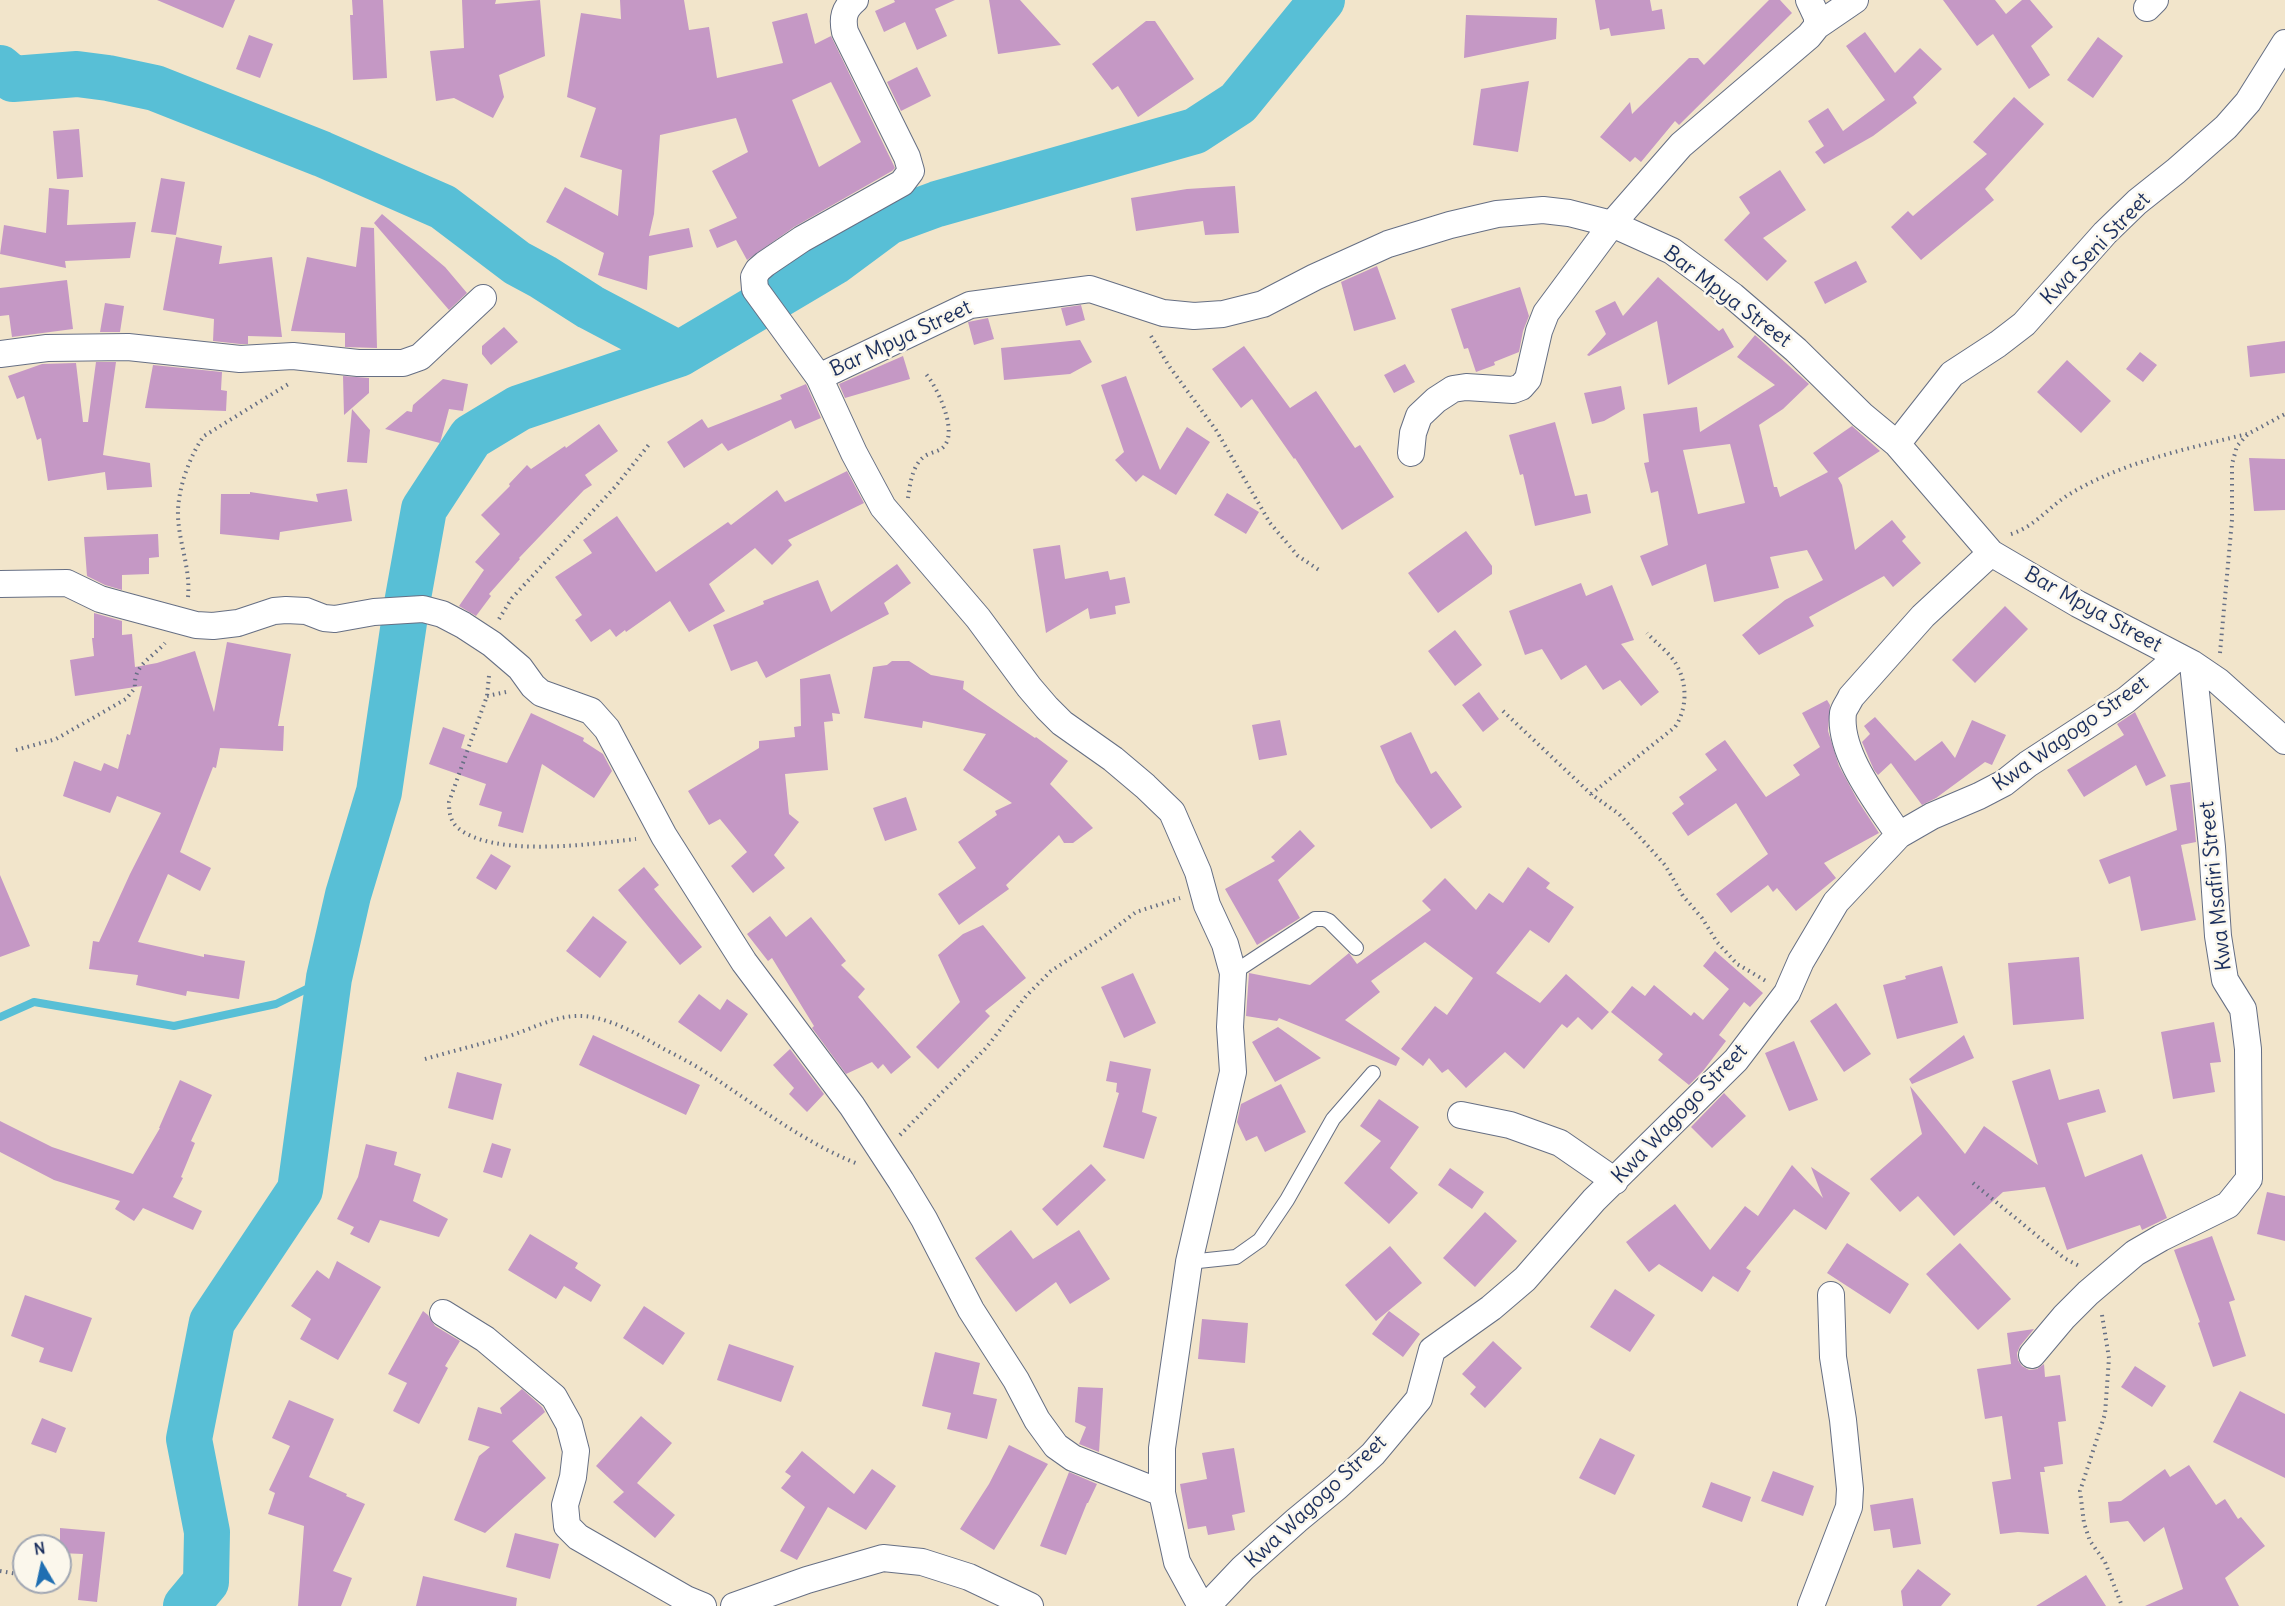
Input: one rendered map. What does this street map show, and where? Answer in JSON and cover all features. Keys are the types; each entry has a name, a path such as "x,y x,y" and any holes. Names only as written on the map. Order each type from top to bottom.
{"street":[{"path":"855,0 847,6 844,14 845,32 907,157 911,171 902,183 801,238 765,264 754,277 755,289 819,377 854,453 883,507 978,618 1047,708 1062,723 1113,759 1172,812 1204,890 1207,905 1225,944 1233,973 1230,1027 1233,1072 1189,1262 1162,1449 1162,1493 1177,1562 1201,1606"},
{"path":"1809,0 1817,17 1817,26"},
{"path":"1411,453 1413,434 1419,416 1436,400 1453,389 1466,387 1513,390 1521,387 1528,379 1539,331 1546,313 1612,224 1681,145 1809,36 1817,26 1855,0"},
{"name":"Kwa Seni Street","path":"1897,444 1952,374 2024,324 2105,232 2226,127 2248,102 2285,43"},
{"name":"Bar Mpya Street","path":"819,377 970,304 1090,289 1164,313 1194,316 1223,314 1263,304 1314,277 1388,243 1497,214 1543,210 1569,213 1612,224 1672,251 1733,296 1796,350 1862,415 1897,444 1986,548 2078,604 2186,660 2218,681 2285,741"},
{"path":"0,354 47,348 128,347 240,359 293,356 367,364 403,363 420,357 483,298"},
{"path":"1899,835 1871,793 1847,748 1843,712 1851,697 1986,548"},
{"path":"0,584 67,583 109,601 196,625 213,626 238,623 274,611 286,610 306,611 324,618 335,619 374,612 423,609 452,619 492,644 520,668 541,693 591,711 607,729 664,836 732,943 852,1106 872,1159 924,1219 971,1310 1056,1446 1073,1458 1162,1493"},
{"name":"Kwa Wagogo Street","path":"1207,1606 1243,1568 1337,1488 1373,1454 1419,1398 1432,1350 1491,1308 1525,1279 1594,1200 1736,1060 1787,993 1801,961 1836,902 1899,835 1932,816 2004,783 2028,764 2186,660"},
{"name":"Kwa Msafiri Street","path":"2032,1355 2088,1293 2135,1253 2228,1205 2249,1179 2248,1048 2243,1009 2225,980 2218,936 2212,847 2186,660"},
{"path":"1461,1115 1510,1125 1551,1139 1615,1181"},
{"path":"1811,1606 1849,1507 1850,1489 1843,1420 1833,1358 1831,1295"},
{"path":"443,1312 485,1339 555,1397 569,1424 576,1451 573,1478 565,1505 567,1526 578,1537 686,1599 703,1606"},
{"path":"734,1606 807,1580 883,1558 922,1562 960,1574 1030,1606"}],"lane":[{"path":"1233,973 1315,919 1329,921 1356,948"},
{"path":"1189,1262 1236,1257 1260,1240 1287,1200 1333,1119 1373,1072"}],"path":[{"path":"1133,304 1169,366 1216,430 1270,523 1298,556 1319,570"},
{"path":"909,537 906,517 908,495 916,466 922,457 943,448 950,429 944,409 925,373"},
{"path":"16,750 56,739 126,699 135,688 134,677 139,667 176,631 187,604 189,586 178,510 183,484 195,448 204,436 296,380"},
{"path":"1986,548 2023,529 2067,496 2113,473 2157,456 2248,434 2285,414"},
{"path":"2218,681 2232,520 2232,464 2237,446 2248,434"},
{"path":"1591,794 1675,727 1683,712 1683,688 1676,662 1647,633"},
{"path":"1503,711 1591,794 1619,813 1665,865 1683,896 1717,942 1737,964 1787,993"},
{"path":"425,1059 558,1019 589,1017 616,1025 697,1067 776,1121 844,1159 872,1159 919,1118 986,1048 1027,995 1051,971 1136,912 1204,890"},
{"path":"1973,1183 2101,1284 2109,1358 2104,1414 2080,1491 2084,1523 2090,1541 2105,1562 2122,1606"}],"building":[{"path":"157,0 235,0 223,28"},
{"path":"352,0 383,0 387,78 353,80 350,15 353,15"},
{"path":"462,0 496,0 495,4 540,0 545,56 499,75 504,97 493,118 454,98 436,101 430,51 464,48"},
{"path":"620,0 684,0 689,30 709,27 717,78 783,63 772,22 807,13 815,44 831,36 895,168 794,227 747,260 736,240 717,248 709,230 737,218 712,171 748,152 736,118 660,135 654,214 649,236 689,228 693,247 649,256 647,290 598,275 604,253 546,222 565,187 618,216 622,170 580,157 596,108 567,97 581,13 621,19","holes":["831,82 861,142 819,167 792,100"]},
{"path":"894,0 955,0 935,9 947,36 917,50 905,22 884,32 875,11 895,2"},
{"path":"989,0 1020,0 1061,45 998,54"},
{"path":"1595,0 1650,0 1652,11 1662,9 1665,29 1611,36 1609,28 1600,30"},
{"path":"1769,0 1780,0 1792,13 1679,125 1675,121 1641,162 1635,157 1630,162 1600,137 1630,102 1632,114 1689,58 1698,58 1704,65"},
{"path":"1943,0 1995,0 2006,14 2022,0 2030,0 2053,27 2031,46 2050,75 2029,89 1993,34 1977,46"},
{"path":"1466,15 1557,18 1556,39 1464,58"},
{"path":"1146,21 1155,21 1194,79 1138,117 1118,86 1112,90 1092,64"},
{"path":"1865,32 1895,73 1920,48 1942,69 1913,97 1917,103 1873,136 1824,164 1815,152 1824,146 1808,121 1828,108 1843,131 1885,100 1846,46"},
{"path":"249,35 273,44 260,78 236,69"},
{"path":"2098,37 2123,56 2093,98 2067,80"},
{"path":"917,67 931,96 901,111 887,82"},
{"path":"1529,81 1518,152 1473,145 1481,89"},
{"path":"2014,97 2044,124 1985,189 1994,200 1921,260 1891,227 1908,211 1913,216 1987,154 1973,142"},
{"path":"79,129 83,177 57,179 53,131"},
{"path":"1780,170 1806,210 1763,238 1787,261 1767,281 1724,240 1750,213 1739,197"},
{"path":"161,178 185,182 176,235 151,232"},
{"path":"1235,186 1239,233 1205,235 1203,221 1136,231 1131,198 1187,189"},
{"path":"49,188 69,190 67,225 136,222 130,258 65,261 66,268 0,254 4,225 46,233"},
{"path":"382,214 445,267 467,293 449,310 374,223"},
{"path":"361,227 374,228 377,348 345,347 345,333 291,331 307,257 356,267"},
{"path":"176,237 222,246 219,264 272,257 282,337 248,336 248,344 213,341 214,319 163,310"},
{"path":"1856,261 1867,282 1825,304 1814,282"},
{"path":"1377,266 1396,319 1354,331 1341,282"},
{"path":"1658,277 1719,331 1723,328 1734,347 1668,385 1657,321 1587,355 1606,334 1595,311 1615,301 1623,316"},
{"path":"67,280 73,329 12,337 9,315 0,316 0,288"},
{"path":"1520,287 1529,316 1519,352 1476,372 1468,348 1464,349 1451,309"},
{"path":"105,303 124,306 120,332 100,332"},
{"path":"1081,305 1085,320 1066,326 1061,308"},
{"path":"988,318 994,339 974,345 968,322"},
{"path":"504,327 518,342 491,365 482,354 482,346"},
{"path":"1755,335 1809,384 1783,409 1759,425 1774,487 1777,487 1780,497 1828,472 1813,453 1852,426 1880,451 1838,478 1842,485 1855,550 1892,520 1906,537 1902,541 1921,563 1893,587 1884,576 1809,617 1814,626 1759,655 1742,635 1785,600 1823,580 1807,550 1770,557 1779,588 1714,602 1706,564 1652,586 1640,556 1668,545 1658,491 1651,493 1644,463 1649,462 1643,414 1697,407 1700,432 1775,385 1737,357","holes":["1730,444 1745,503 1698,514 1683,450"]},
{"path":"1080,340 1092,362 1070,374 1004,380 1001,348"},
{"path":"2285,341 2285,373 2250,377 2247,346"},
{"path":"1244,346 1290,408 1316,391 1355,448 1360,445 1394,497 1342,530 1295,458 1252,399 1241,408 1212,369"},
{"path":"2140,352 2157,365 2143,382 2126,369"},
{"path":"903,356 910,379 845,398 839,384"},
{"path":"2067,360 2111,401 2081,433 2037,392"},
{"path":"96,362 116,362 103,455 150,463 152,487 107,490 105,472 48,481 41,438 37,440 24,396 17,399 8,376 42,364 76,363 83,422 88,422"},
{"path":"1405,364 1415,382 1394,393 1384,375"},
{"path":"153,365 222,372 221,390 227,391 226,411 145,408"},
{"path":"343,376 369,378 369,393 344,415"},
{"path":"1126,376 1160,470 1187,427 1210,442 1176,495 1143,475 1136,482 1115,460 1124,452 1101,385"},
{"path":"443,379 468,384 463,411 449,409 440,443 385,429 407,411 412,412 413,405"},
{"path":"806,384 821,418 795,429 791,420 728,451 722,443 684,468 667,442 702,419 708,428 782,399 780,395"},
{"path":"1621,386 1625,409 1604,421 1592,424 1584,393"},
{"path":"352,409 370,430 367,463 347,462"},
{"path":"1555,422 1575,496 1587,494 1591,513 1535,526 1523,474 1520,475 1509,435"},
{"path":"599,424 618,451 585,475 592,485 584,490 519,558 489,594 491,596 476,616 459,606 484,570 475,562 500,534 481,515 527,465 531,469 565,446 566,448"},
{"path":"2249,458 2285,459 2285,510 2254,511"},
{"path":"847,471 864,503 788,540 792,545 772,565 755,548 709,584 725,611 689,632 670,601 626,632 625,630 616,637 610,629 591,642 575,620 582,615 555,577 592,553 583,540 617,516 656,572 728,522 731,525 777,490 785,502"},
{"path":"347,489 352,521 280,532 279,540 220,534 221,494 250,494 250,492 318,502 316,494"},
{"path":"1227,493 1259,512 1246,534 1214,515"},
{"path":"1466,531 1492,566 1492,574 1438,613 1408,573"},
{"path":"158,534 159,557 149,558 149,574 122,575 122,590 87,576 84,537"},
{"path":"1060,545 1065,579 1108,571 1110,580 1125,577 1130,603 1115,606 1116,614 1090,619 1088,608 1046,633 1033,549"},
{"path":"897,564 911,583 884,603 889,614 766,678 757,661 731,671 713,625 764,604 763,601 818,580 831,612"},
{"path":"1581,583 1586,596 1612,585 1634,640 1621,644 1659,692 1641,706 1620,680 1603,690 1586,665 1561,680 1542,649 1525,655 1509,611"},
{"path":"2005,606 2028,629 1975,683 1952,660"},
{"path":"94,613 122,621 122,635 132,634 135,667 157,663 195,651 214,712 227,642 291,654 278,726 284,726 283,751 220,748 216,768 213,767 180,852 211,868 200,891 168,874 138,942 204,957 204,954 245,961 239,999 187,991 186,996 136,985 138,975 89,969 93,941 99,942 161,813 117,796 110,813 63,796 74,761 101,771 104,763 118,769 127,734 130,735 142,686 75,696 70,660 94,656 92,638 94,638"},
{"path":"1455,630 1482,665 1455,686 1428,651"},
{"path":"892,661 909,661 931,675 964,681 963,689 1068,761 1050,784 1093,828 1073,843 1064,843 1059,835 1006,885 1009,889 959,925 938,894 976,868 958,842 997,815 995,811 1012,803 963,770 986,734 923,721 922,728 864,718 873,667 887,665"},
{"path":"830,674 840,714 832,713 833,721 824,722 828,770 785,774 789,814 799,822 774,855 785,868 753,893 731,866 747,852 720,819 709,825 688,791 759,748 759,741 795,737 794,727 801,726 800,679"},
{"path":"1479,692 1499,719 1483,732 1462,705"},
{"path":"1827,700 1830,705 1828,731 1839,766 1879,833 1824,863 1836,878 1796,911 1777,888 1773,892 1768,885 1731,913 1716,894 1768,854 1736,803 1688,836 1672,813 1684,804 1679,797 1717,770 1705,754 1725,740 1766,797 1800,775 1793,765 1820,747 1802,713"},
{"path":"2135,712 2166,776 2146,786 2136,765 2084,797 2067,770 2124,735 2117,724"},
{"path":"531,713 584,738 583,741 603,754 612,771 594,798 542,764 523,833 498,826 502,812 479,805 486,784 429,764 443,727 465,735 461,748 507,763"},
{"path":"1875,717 1915,761 1942,741 1955,758 1972,720 2006,735 1992,765 1985,762 1936,798 1922,805 1891,763 1878,775 1874,770 1862,742 1870,734 1864,726"},
{"path":"1280,720 1287,755 1259,760 1252,725"},
{"path":"1411,732 1431,774 1436,771 1462,807 1431,829 1396,782 1380,746"},
{"path":"2190,782 2196,842 2181,845 2196,920 2141,931 2130,876 2109,884 2099,860 2177,830 2170,785"},
{"path":"906,797 917,830 885,841 873,808"},
{"path":"1300,830 1315,846 1278,880 1300,918 1257,945 1225,889 1275,861 1271,857"},
{"path":"491,854 511,866 496,890 476,878"},
{"path":"644,867 659,885 654,889 702,947 680,965 618,890"},
{"path":"1528,867 1550,883 1546,888 1574,907 1549,943 1530,930 1496,973 1540,1003 1566,974 1609,1012 1592,1030 1578,1017 1567,1028 1562,1024 1524,1069 1505,1052 1466,1088 1448,1069 1442,1073 1429,1058 1423,1066 1401,1049 1435,1006 1447,1015 1473,978 1425,942 1371,981 1380,992 1345,1020 1400,1058 1396,1066 1279,1018 1277,1021 1246,1016 1249,973 1310,985 1349,953 1357,964 1431,910 1422,901 1445,878 1476,910 1489,893 1503,903"},
{"path":"0,875 30,946 0,957"},
{"path":"593,916 627,942 600,978 566,951"},
{"path":"770,916 786,937 811,917 846,961 841,965 865,989 858,997 911,1057 891,1074 883,1064 878,1069 872,1062 846,1074 812,1028 814,1026 772,958 768,961 747,934"},
{"path":"983,925 1026,978 985,1011 990,1016 938,1069 916,1047 960,1002 938,955 963,934"},
{"path":"1715,951 1763,993 1750,1007 1744,1002 1719,1035 1726,1041 1689,1085 1658,1060 1663,1054 1611,1012 1632,986 1645,996 1654,985 1691,1016 1694,1012 1703,1020 1729,989 1703,966"},
{"path":"2079,957 2084,1019 2013,1025 2008,963"},
{"path":"1942,966 1958,1023 1897,1039 1883,985 1906,979 1905,976"},
{"path":"1133,973 1156,1023 1124,1038 1101,987"},
{"path":"699,994 720,1010 727,999 748,1014 721,1052 678,1022"},
{"path":"1836,1003 1871,1054 1844,1072 1810,1021"},
{"path":"2214,1022 2221,1062 2210,1063 2215,1092 2173,1099 2161,1032"},
{"path":"1278,1027 1321,1058 1275,1082 1252,1042"},
{"path":"593,1035 700,1085 686,1115 579,1065"},
{"path":"1964,1035 1974,1058 1912,1084 1909,1079"},
{"path":"1794,1041 1818,1100 1789,1111 1765,1053"},
{"path":"790,1049 824,1094 807,1112 789,1094 794,1088 773,1065"},
{"path":"1110,1061 1151,1069 1142,1112 1157,1117 1144,1159 1103,1147 1119,1093 1116,1092 1117,1083 1106,1081"},
{"path":"2050,1069 2059,1100 2099,1089 2106,1112 2067,1123 2085,1177 2142,1154 2167,1218 2142,1230 2140,1225 2067,1250 2045,1187 2003,1192 1954,1236 1918,1196 1900,1212 1870,1179 1922,1134 1910,1086 1965,1154 1984,1126 2038,1165 2012,1081"},
{"path":"457,1072 502,1084 493,1120 448,1108"},
{"path":"180,1080 212,1095 191,1141 195,1143 181,1177 183,1178 173,1197 202,1211 193,1230 143,1208 134,1221 115,1209 120,1201 54,1180 0,1152 0,1121 52,1147 133,1174 160,1128"},
{"path":"1281,1084 1306,1132 1265,1152 1257,1136 1246,1141 1237,1122 1241,1104"},
{"path":"1724,1093 1746,1116 1712,1148 1691,1127"},
{"path":"1379,1099 1419,1127 1390,1168 1418,1193 1389,1224 1344,1183 1381,1141 1360,1126"},
{"path":"492,1143 511,1149 502,1178 483,1172"},
{"path":"366,1144 397,1152 394,1165 421,1174 413,1201 448,1219 439,1237 380,1220 369,1243 350,1234 354,1227 337,1219 358,1177"},
{"path":"1091,1164 1106,1180 1057,1226 1042,1209"},
{"path":"1792,1165 1823,1198 1811,1167 1850,1193 1826,1230 1794,1209 1746,1268 1751,1271 1738,1292 1713,1276 1702,1292 1659,1264 1649,1272 1626,1242 1675,1204 1710,1250 1745,1206 1758,1216"},
{"path":"1450,1168 1484,1192 1472,1209 1438,1185"},
{"path":"2267,1192 2285,1196 2285,1241 2257,1234"},
{"path":"1485,1212 1517,1241 1475,1287 1443,1258"},
{"path":"1011,1230 1033,1259 1079,1230 1110,1279 1070,1304 1056,1282 1016,1312 975,1258"},
{"path":"530,1234 578,1263 575,1268 601,1285 591,1302 564,1286 556,1299 508,1270"},
{"path":"2212,1236 2235,1300 2229,1302 2246,1356 2213,1367 2198,1323 2200,1322 2174,1250"},
{"path":"1847,1243 1909,1284 1890,1314 1827,1273"},
{"path":"1960,1243 2011,1299 1978,1330 1926,1274"},
{"path":"1390,1246 1422,1283 1376,1321 1345,1285"},
{"path":"337,1261 381,1287 338,1360 300,1339 311,1319 291,1306 317,1270 329,1279"},
{"path":"1615,1289 1655,1315 1630,1352 1590,1327"},
{"path":"25,1295 92,1318 72,1372 39,1362 44,1348 11,1336"},
{"path":"644,1306 685,1333 663,1365 623,1338"},
{"path":"423,1311 435,1326 460,1341 445,1366 448,1368 419,1424 393,1411 407,1383 388,1374"},
{"path":"1389,1311 1420,1334 1403,1357 1372,1334"},
{"path":"1202,1319 1248,1323 1245,1363 1198,1359"},
{"path":"2034,1329 2020,1346 2017,1353 2018,1360 2029,1370 2037,1369 2044,1364 2045,1377 2060,1375 2066,1421 2058,1422 2063,1464 2044,1467 2045,1472 2040,1472 2049,1534 2018,1532 2000,1534 1992,1482 2011,1479 2002,1416 1985,1419 1977,1369 2011,1364 2007,1333"},
{"path":"1493,1341 1522,1368 1485,1408 1470,1394 1476,1387 1462,1374"},
{"path":"729,1344 794,1366 781,1402 717,1380"},
{"path":"935,1352 980,1363 973,1394 997,1399 987,1439 947,1429 951,1413 922,1406"},
{"path":"2135,1366 2166,1386 2152,1407 2121,1387"},
{"path":"1078,1387 1103,1388 1099,1452 1079,1444 1086,1427 1075,1422"},
{"path":"522,1389 545,1412 512,1441 546,1478 485,1533 454,1520 479,1456 490,1447 468,1440 478,1407 502,1414 500,1408"},
{"path":"2240,1391 2285,1414 2285,1478 2213,1442"},
{"path":"289,1400 334,1419 309,1477 365,1504 333,1571 352,1578 341,1606 298,1606 304,1526 268,1514 275,1493 269,1490 290,1446 272,1438"},
{"path":"641,1416 672,1443 637,1483 675,1515 655,1538 613,1502 624,1492 596,1466"},
{"path":"42,1418 66,1428 56,1453 31,1444"},
{"path":"1600,1438 1635,1455 1615,1495 1579,1478"},
{"path":"1009,1445 1048,1464 994,1550 960,1529 989,1484"},
{"path":"1234,1448 1245,1512 1232,1515 1235,1530 1208,1535 1206,1526 1188,1529 1180,1484 1207,1479 1202,1453"},
{"path":"802,1451 854,1494 872,1469 896,1486 866,1530 828,1507 797,1560 780,1551 805,1507 781,1488 791,1476 785,1472"},
{"path":"2189,1465 2216,1505 2225,1499 2238,1519 2241,1517 2265,1546 2225,1578 2239,1606 2145,1606 2183,1589 2164,1527 2144,1542 2128,1521 2110,1523 2108,1502 2121,1501 2165,1469 2170,1477"},
{"path":"1773,1471 1814,1486 1803,1516 1761,1501"},
{"path":"1069,1472 1097,1484 1066,1555 1040,1546"},
{"path":"1711,1482 1751,1497 1742,1522 1702,1507"},
{"path":"1913,1498 1921,1544 1893,1548 1890,1529 1874,1531 1870,1505"},
{"path":"60,1528 105,1532 97,1602 78,1600 83,1554 72,1554 72,1534 60,1534"},
{"path":"515,1533 559,1544 550,1579 506,1567"},
{"path":"1918,1569 1951,1594 1941,1606 1903,1606 1901,1591"},
{"path":"2086,1575 2106,1606 2036,1606"},
{"path":"423,1576 517,1598 516,1606 416,1606"}],"waterway":[{"path":"186,1606 206,1582 207,1532 189,1439 212,1322 300,1190 329,978 348,895 379,792 406,609 424,509 471,437 519,408 679,354 834,262 888,222 937,204 1195,131 1238,103 1322,0"},
{"path":"0,68 13,79 77,74 155,88 322,154 443,207 517,263 590,307 679,354"},
{"path":"0,1017 34,1002 174,1026 276,1004 329,978"}]}
